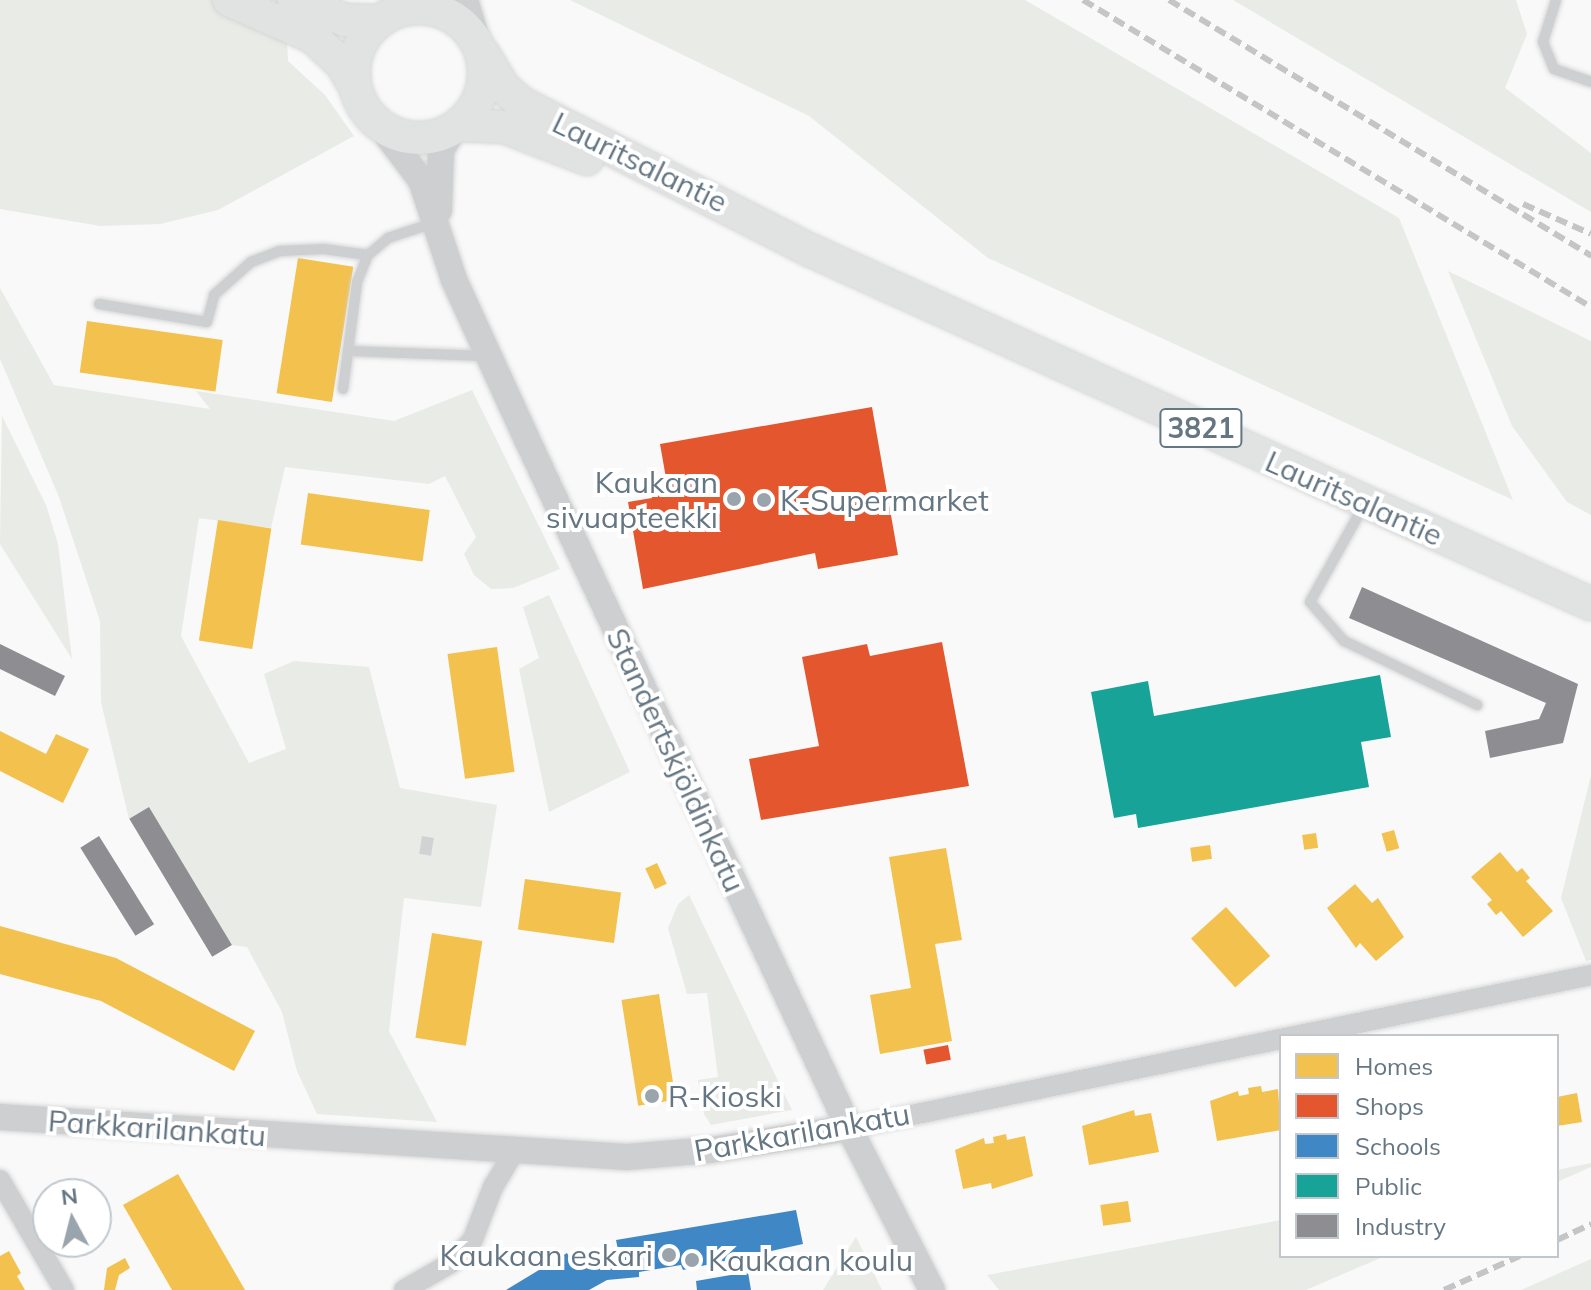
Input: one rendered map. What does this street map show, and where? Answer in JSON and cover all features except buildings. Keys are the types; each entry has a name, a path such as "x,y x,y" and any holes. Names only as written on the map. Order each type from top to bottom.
{"main road":[{"path":"229,0 313,37 342,64 365,111 380,126 413,137 457,127 476,107 483,89 481,49 467,29 438,11 389,12 345,20 294,0"},
{"path":"354,85 359,46 389,12"},
{"name":"Lauritsalantie","path":"481,49 504,88 521,103 812,251"},
{"name":"Lauritsalantie","path":"457,127 484,124 532,136 812,251 1591,604"}],"street":[{"path":"465,0 481,49"},
{"name":"Standertskjöldinkatu","path":"380,126 409,159 438,222 454,280 488,356 849,1128 932,1290"},
{"name":"Standertskjöldinkatu","path":"438,222 441,150 457,127"},
{"name":"Parkkarilankatu","path":"1305,1034 1591,975"},
{"name":"Parkkarilankatu","path":"0,1117 627,1157 711,1150 849,1128 1279,1039"},
{"path":"404,1290 451,1263 473,1239 493,1187 514,1152"},
{"path":"0,1180 64,1290"}],"lane":[{"path":"1556,0 1543,42 1554,69 1591,82"},
{"path":"343,389 357,282 368,255 388,238 438,222"},
{"path":"99,304 207,322 214,295 251,262 279,251 324,249 368,255"},
{"path":"348,351 488,356"},
{"path":"1365,503 1310,602 1344,641 1477,705"}],"shaded area":[{"path":"0,0 285,0 288,61 325,95 354,136 218,210 160,224 100,226 0,209"},
{"path":"570,0 1025,0 1399,218 1513,500 988,258 809,116"},
{"path":"1233,0 1516,0 1527,34 1505,88 1591,153 1591,212"},
{"path":"1448,271 1591,341 1591,515 1567,502 1512,426"},
{"path":"0,288 54,385 210,409 196,391 394,421 472,390 560,569 513,588 491,589 474,575 464,554 476,537 445,476 429,484 285,467 271,528 199,518 181,636 249,763 286,749 264,674 294,661 369,667 400,788 497,805 481,907 404,898 389,1031 437,1122 317,1114 297,1071 282,1012 247,947 231,945 149,807 129,819 101,702 100,621 59,497 0,359"},
{"path":"2,416 46,505 58,544 72,659 0,544"},
{"path":"549,595 630,772 549,812 519,669 539,658 523,607"},
{"path":"1591,775 1591,960 1586,961 1561,898"},
{"path":"689,895 792,1110 711,1125 704,1114 698,1080 718,1077 707,993 687,994 668,928 678,904"},
{"path":"1591,1163 1591,1167 1559,1181 1559,1170"},
{"path":"1279,1220 1279,1258 1380,1258 1306,1290 999,1290 987,1275"},
{"path":"856,1237 882,1290 823,1290"},
{"path":"1591,1259 1591,1290 1521,1290"}],"railway":[{"path":"1083,0 1591,307"},
{"path":"1169,0 1591,256"},
{"path":"1523,204 1591,234"},
{"path":"1559,1239 1591,1224"},
{"path":"1444,1290 1516,1258"}],"place":[{"name":"Kaukaan sivuapteekki","path":"734,499"},
{"name":"K-Supermarket","path":"764,500"},
{"name":"R-Kioski","path":"652,1096"},
{"name":"Kaukaan eskari","path":"669,1255"},
{"name":"Kaukaan koulu","path":"692,1260"}]}
